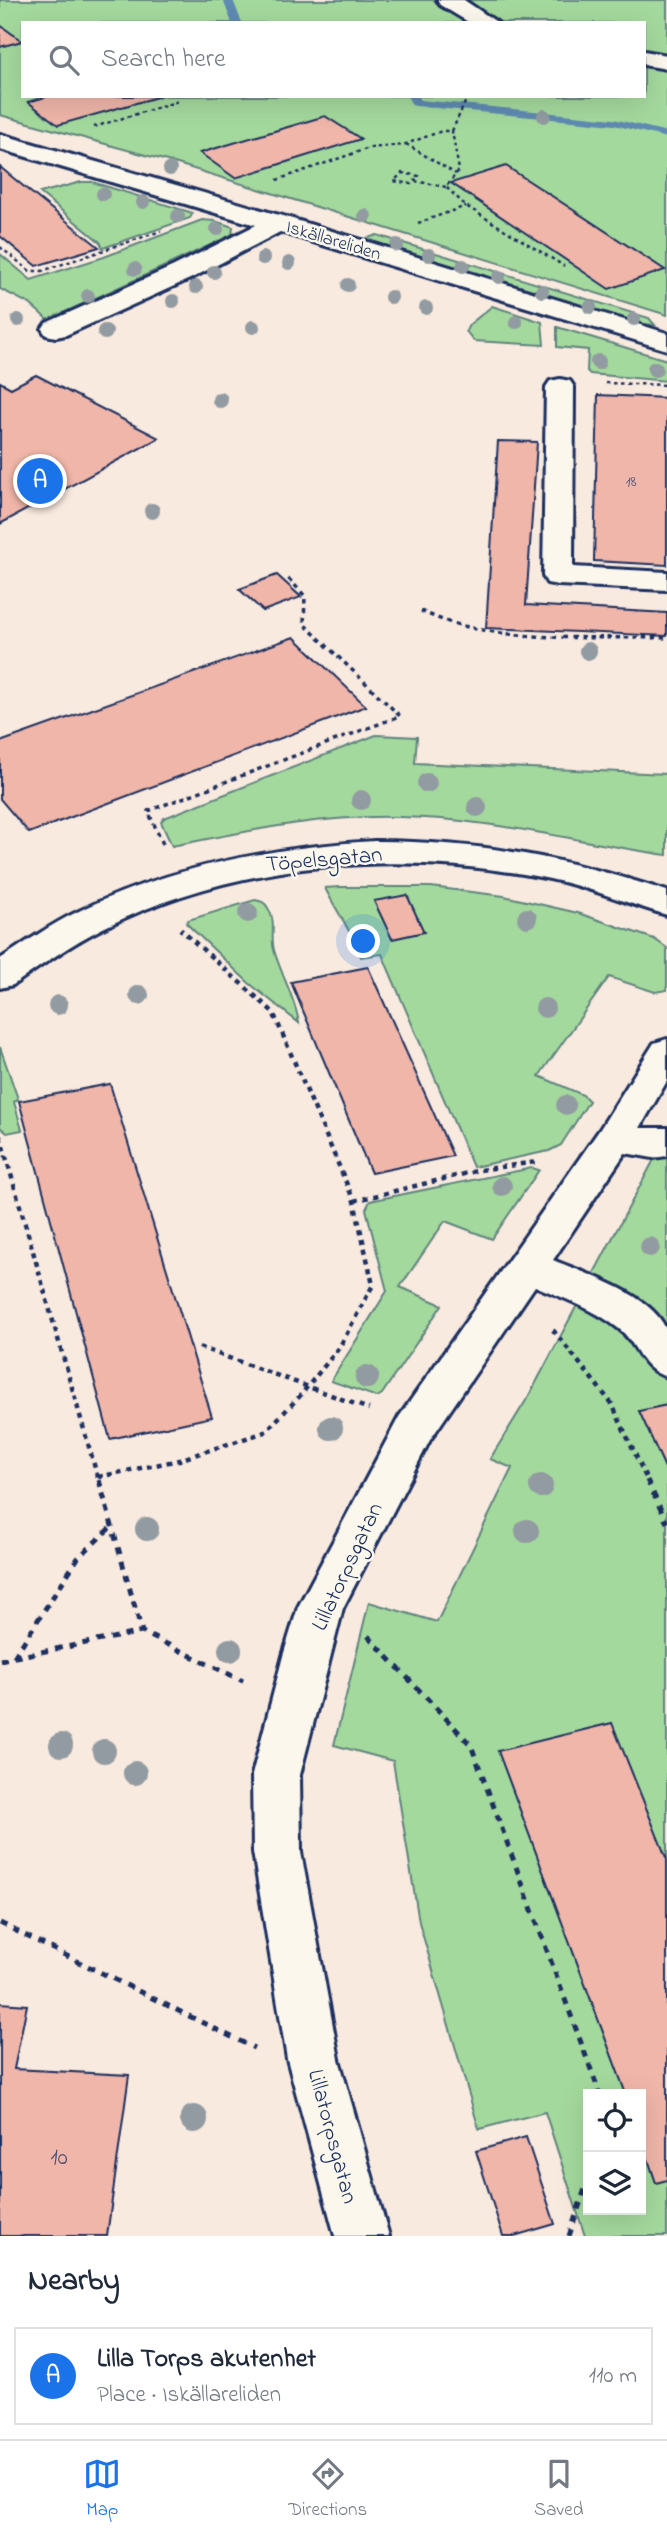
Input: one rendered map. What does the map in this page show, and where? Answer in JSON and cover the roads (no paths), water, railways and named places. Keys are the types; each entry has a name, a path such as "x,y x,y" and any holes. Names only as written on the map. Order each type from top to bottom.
{"street":[{"path":"448,0 484,21"},
{"path":"646,58 667,62"},
{"name":"Iskällareliden","path":"0,141 277,222 667,342"},
{"path":"56,329 262,233 277,222"},
{"path":"560,387 558,576 667,581"},
{"name":"Töpelsgatan","path":"0,976 89,920 126,903 170,887 282,859 393,851 456,853 550,868 667,903"},
{"name":"Lillatorpsgatan","path":"362,2236 313,2059 277,1852 276,1775 306,1656 321,1606 414,1429 604,1153 667,1052"},
{"path":"604,1153 667,1142"},
{"path":"517,1281 597,1295 635,1318 667,1361"}],"waterway":[{"path":"228,0 236,21"},
{"path":"413,98 416,103 614,122 667,135"}],"place":[{"name":"Lilla Torps akutenhet","path":"40,481"}]}
